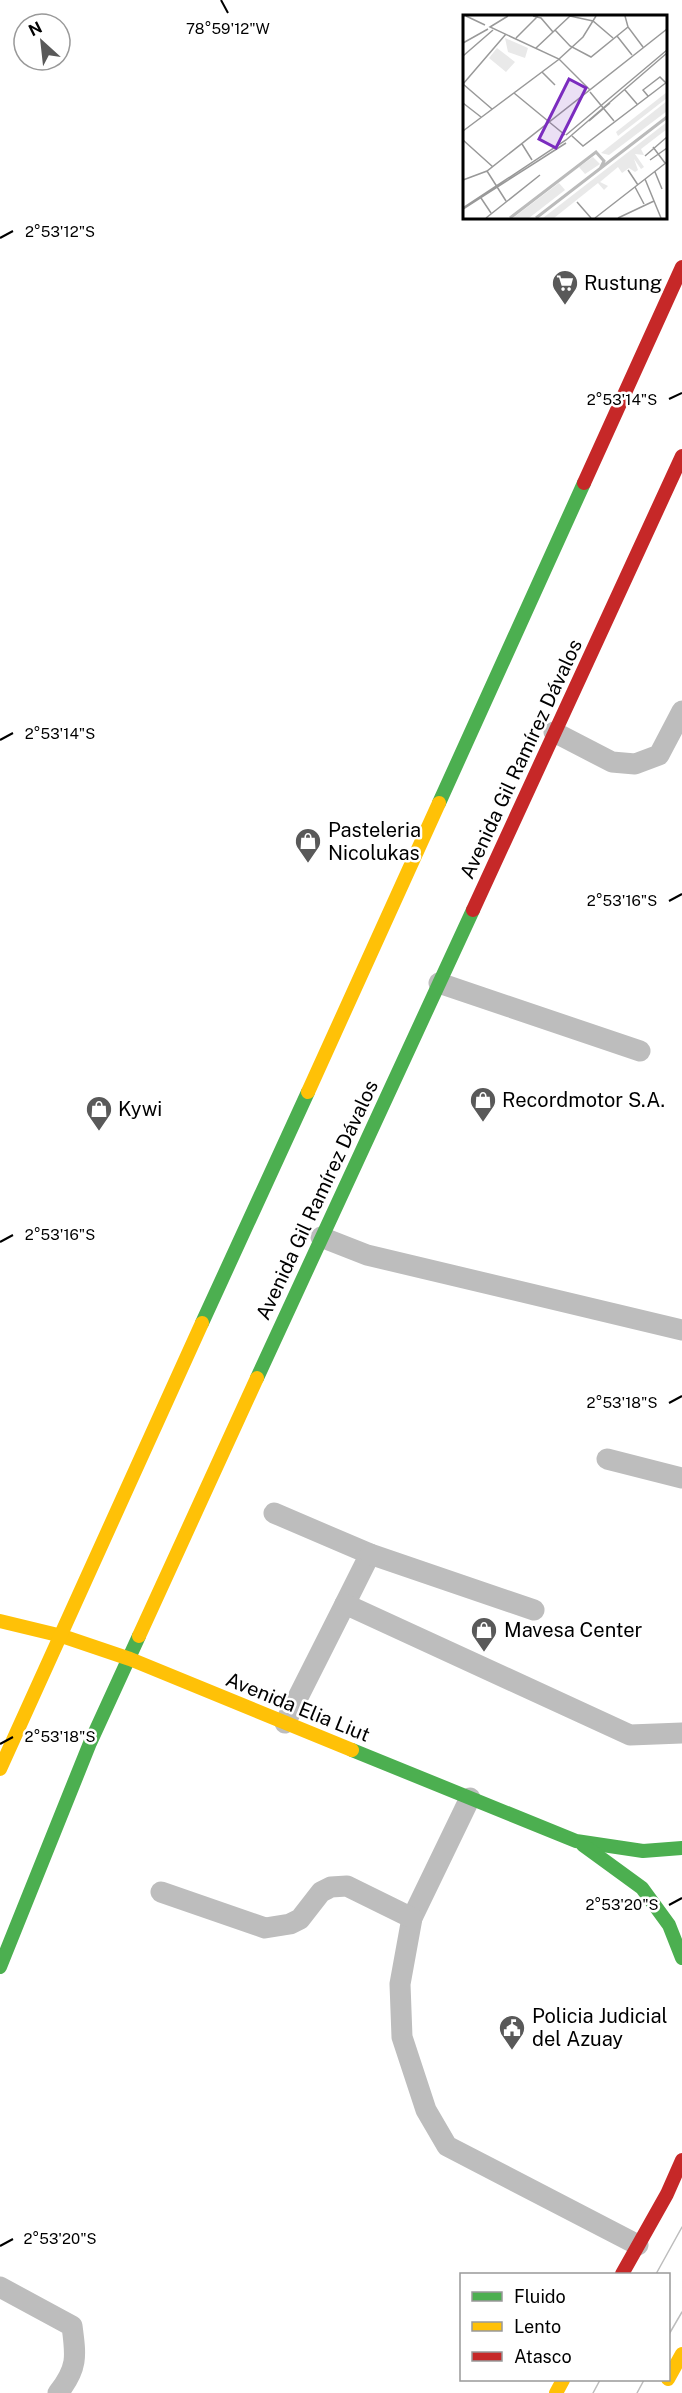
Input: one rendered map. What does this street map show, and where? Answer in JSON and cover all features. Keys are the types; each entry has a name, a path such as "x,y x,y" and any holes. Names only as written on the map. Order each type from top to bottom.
{"main road":[{"path":"0,1769 682,267"},
{"name":"Avenida Gil Ramírez Dávalos","path":"0,1967 90,1743 682,456"},
{"name":"Avenida Elia Liut","path":"0,1621 62,1636 130,1659 576,1841 642,1888 669,1925 682,1958"},
{"name":"Avenida Elia Liut","path":"576,1841 643,1851 682,1848"},
{"path":"623,2273 667,2194 682,2160"},
{"path":"670,2375 682,2354"}],"lane":[{"path":"554,732 612,762 635,764 659,755 682,711"},
{"path":"439,983 640,1051"},
{"path":"321,1237 367,1255 682,1330"},
{"path":"607,1459 682,1478"},
{"path":"274,1514 370,1554 534,1610"},
{"path":"285,1723 370,1554"},
{"path":"345,1604 630,1735 682,1733"},
{"path":"470,1798 412,1918 400,1984 402,2037 426,2110 447,2146 639,2245"},
{"path":"161,1892 265,1928 290,1924 300,1919 321,1892 331,1887 347,1886 412,1918"},
{"path":"0,2287 72,2326 77,2358 66,2384 58,2393"}],"tram line":[{"path":"657,2273 682,2227"},
{"path":"670,2333 682,2312"},
{"path":"593,2393 599,2381"},
{"path":"637,2393 643,2381"}],"traffic: fast":[{"path":"439,803 584,483"},
{"path":"257,1378 473,910"},
{"path":"202,1323 308,1092"},
{"path":"0,1967 90,1743 139,1636"},
{"path":"352,1750 576,1841 643,1851 682,1848"},
{"path":"583,1845 642,1888 669,1925 682,1958"}],"traffic: slow":[{"path":"308,1092 439,803"},
{"path":"0,1769 202,1323"},
{"path":"139,1636 257,1378"},
{"path":"0,1621 62,1636 130,1659 352,1750"},
{"path":"670,2375 682,2354"},
{"path":"556,2393 562,2381"}],"traffic: jam":[{"path":"584,483 682,267"},
{"path":"473,910 682,456"},
{"path":"623,2273 667,2194 682,2160"}],"place":[{"name":"Rustung","path":"565,306"},
{"name":"Pasteleria Nicolukas","path":"308,864"},
{"name":"Recordmotor S.A.","path":"483,1123"},
{"name":"Kywi","path":"99,1132"},
{"name":"Mavesa Center","path":"484,1653"},
{"name":"Policia Judicial del Azuay","path":"512,2051"}]}
